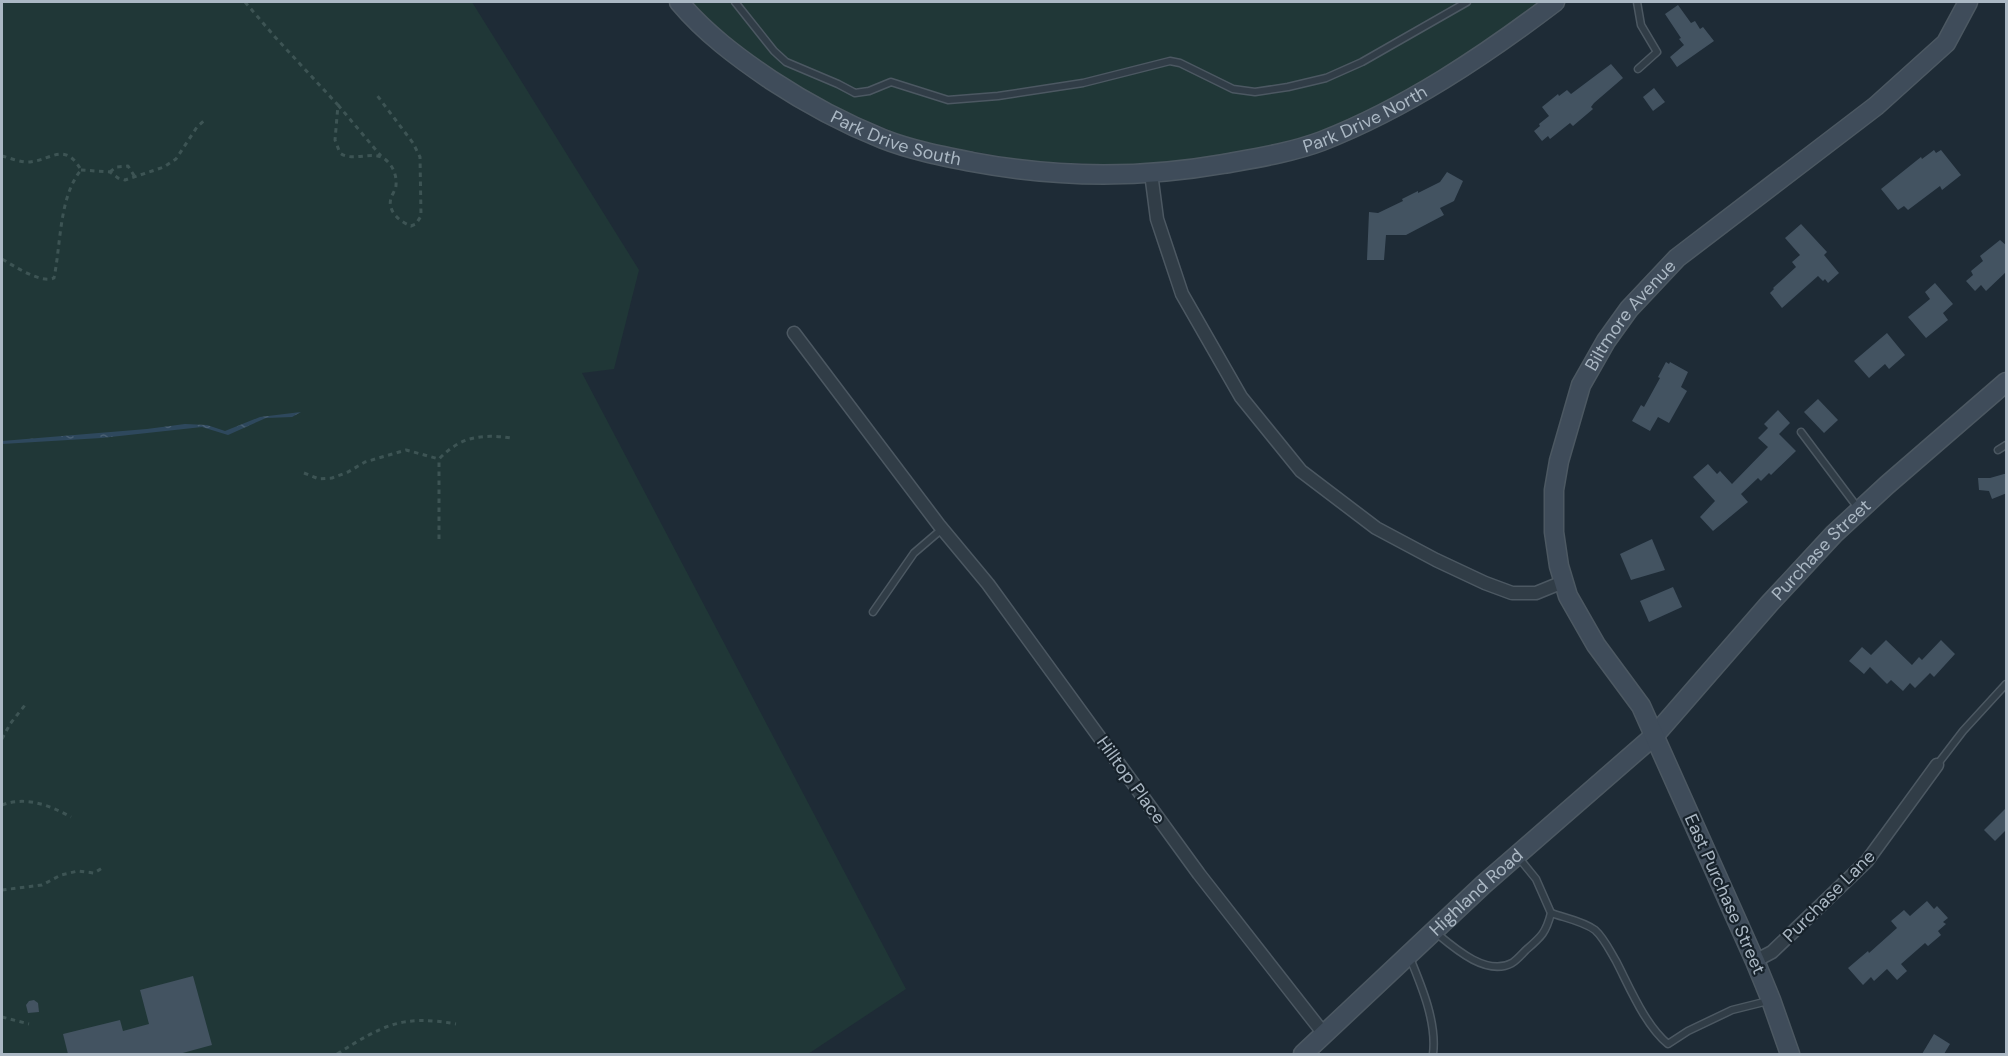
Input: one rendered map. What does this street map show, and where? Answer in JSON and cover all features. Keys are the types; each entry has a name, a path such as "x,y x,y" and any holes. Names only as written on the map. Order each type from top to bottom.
{"street":[{"name":"Park Drive South","path":"679,2 693,19 738,58 794,95 834,117 884,139 936,155 999,167 1060,174 1151,173"},
{"name":"Park Drive North","path":"1151,173 1187,170 1272,155 1320,142 1368,122 1418,95 1555,2"},
{"name":"Biltmore Avenue","path":"1654,735 1641,706 1583,624 1563,582 1554,532 1554,490 1559,461 1581,385 1606,341 1629,309 1677,258 1876,106 1946,42 1968,2"},
{"path":"1151,173 1157,219 1182,294 1241,397 1300,471 1376,528 1485,583 1512,593 1536,592 1563,582"},
{"name":"Hilltop Place","path":"794,333 987,584 1199,874 1324,1034"},
{"name":"Purchase Street","path":"1654,735 1768,604 1834,534 2007,382"},
{"name":"Highland Road","path":"1302,1054 1517,855 1654,735"},
{"name":"East Purchase Street","path":"1654,735 1772,1000 1790,1054"},
{"name":"Purchase Lane","path":"1755,961 1772,952 1867,861 1937,765"}],"lane":[{"path":"735,2 774,51 786,62 855,93 869,91 891,82 948,100 998,96 1073,85 1170,61 1180,63 1233,89 1255,92 1288,87 1326,78 1362,62 1467,2"},
{"path":"1637,2 1641,25 1657,52 1638,69"},
{"path":"1801,432 1860,510"},
{"path":"1998,450 2007,445"},
{"path":"873,612 914,553 941,527"},
{"path":"1937,765 1963,731 2007,684"},
{"path":"1434,931 1462,954 1493,967 1511,963 1529,948 1546,930 1551,913 1536,879 1517,855"},
{"path":"1551,913 1595,930 1608,947 1658,1036 1668,1044 1688,1031 1732,1010 1772,1000"},
{"path":"1409,954 1422,986 1435,1040 1433,1054"}],"path":[{"path":"245,2 393,169 396,185 390,208 404,224 411,226 416,224 421,216 420,157 413,143 376,94"},
{"path":"338,105 335,140 340,153 350,157 369,155 382,157"},
{"path":"81,170 110,172 124,180 164,167 176,159 197,127 206,119"},
{"path":"2,156 28,163 54,154 64,154 71,156 81,170"},
{"path":"110,172 116,167 128,166 135,177"},
{"path":"2,259 40,278 48,280 54,278 71,185 81,170"},
{"path":"440,539 439,459 449,449 464,440 489,435 512,438"},
{"path":"304,473 319,479 332,478 365,462 406,450 439,459"},
{"path":"2,740 10,724 25,705"},
{"path":"2,805 25,801 39,803 71,817"},
{"path":"2,890 42,885 78,871 94,873 104,867"},
{"path":"2,1017 29,1024"},
{"path":"337,1054 384,1027 405,1021 423,1020 456,1024"}],"green space":[{"path":"2,2 472,2 639,270 614,369 582,373 906,989 808,1054 2,1054"},
{"path":"690,2 1542,2 1503,31 1408,92 1327,130 1241,154 1139,166 1027,161 915,141 802,93 700,15"}],"water":[{"path":"301,412 292,417 266,418 228,435 202,427 101,438 2,444 2,441 185,424 207,425 225,431 260,417"}],"building":[{"path":"1678,5 1691,23 1695,21 1700,29 1703,27 1714,41 1677,67 1670,57 1684,45 1665,14"},
{"path":"1611,64 1623,78 1594,103 1591,107 1593,109 1573,126 1570,123 1550,139 1548,136 1542,141 1534,131 1549,116 1542,107 1558,94 1559,96 1567,90 1571,94"},
{"path":"1654,88 1665,102 1653,111 1643,97"},
{"path":"1934,150 1936,153 1941,150 1961,175 1942,190 1940,186 1908,210 1904,206 1898,210 1881,189 1921,157 1922,159"},
{"path":"1447,172 1463,181 1454,201 1440,208 1444,215 1406,235 1386,235 1384,260 1367,260 1369,212 1378,213 1403,201 1402,199 1440,182"},
{"path":"1801,224 1827,252 1824,255 1839,273 1828,283 1818,276 1782,308 1770,293 1796,267 1792,262 1800,255 1785,238"},
{"path":"2000,240 2007,246 2007,271 1986,291 1981,285 1975,291 1966,281 1973,275 1971,271 1983,261 1980,256"},
{"path":"1935,283 1953,304 1943,313 1948,320 1926,338 1908,317 1930,299 1925,292"},
{"path":"1887,333 1905,355 1889,369 1885,364 1869,378 1854,361"},
{"path":"1666,362 1688,372 1681,387 1687,391 1669,423 1658,417 1650,431 1632,421 1641,405 1644,407"},
{"path":"1818,399 1838,420 1824,433 1804,412"},
{"path":"1778,410 1790,423 1779,434 1796,451 1771,475 1769,473 1761,481 1758,478 1741,494 1748,502 1713,531 1700,517 1715,501 1693,477 1708,464 1717,474 1720,471 1732,484 1768,447 1758,438 1768,428 1764,424"},
{"path":"2007,474 2007,493 1992,499 1989,491 1979,490 1978,478 1990,478"},
{"path":"1652,539 1665,570 1631,580 1620,554"},
{"path":"1673,587 1682,607 1649,622 1640,601"},
{"path":"1886,640 1912,665 1919,657 1922,660 1941,640 1955,654 1934,677 1930,673 1915,688 1910,683 1903,691 1891,680 1887,684 1870,667 1864,674 1849,661 1862,647 1871,655"},
{"path":"2007,807 2007,829 1995,841 1984,830"},
{"path":"1927,901 1934,909 1937,906 1948,918 1943,922 1946,924 1938,931 1941,935 1928,946 1925,943 1901,964 1907,971 1897,980 1887,969 1874,981 1871,977 1863,985 1848,968 1897,928 1891,921 1904,910 1910,916"},
{"path":"193,976 212,1045 179,1054 68,1054 63,1034 120,1020 123,1031 149,1024 140,990"},
{"path":"34,1000 38,1003 39,1012 28,1013 26,1005 29,1001"},
{"path":"1934,1034 1950,1044 1944,1054 1922,1054"}]}
